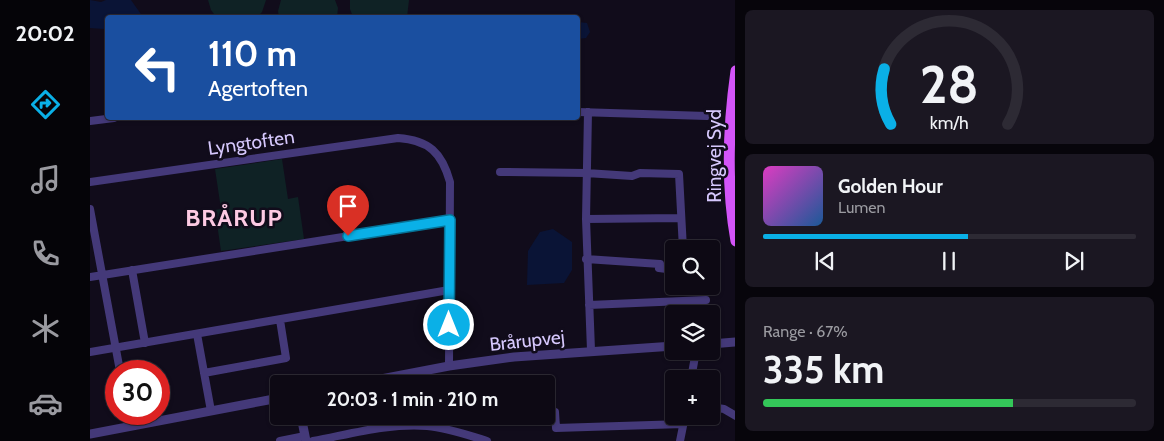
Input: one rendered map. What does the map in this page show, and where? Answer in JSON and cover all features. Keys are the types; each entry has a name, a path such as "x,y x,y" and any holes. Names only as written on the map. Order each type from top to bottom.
{"main road":[{"name":"Ringvej Syd","path":"735,71 729,167 735,241"}],"street":[{"path":"580,112 706,116"},
{"path":"588,112 586,259 591,350"},
{"path":"90,121 105,119"},
{"name":"Lyngtoften","path":"90,182 398,138 412,139 433,149 446,169 450,182 449,366"},
{"path":"500,172 586,173 632,176 640,173 678,174 682,240"},
{"path":"90,209 118,360"},
{"path":"586,219 681,218"},
{"path":"90,277 450,220"},
{"path":"586,259 660,264 659,268 665,269"},
{"path":"132,270 145,343"},
{"path":"90,352 449,290"},
{"path":"589,305 706,300"},
{"path":"204,372 286,358 280,320"},
{"path":"197,334 211,411"},
{"path":"720,343 735,342"},
{"name":"Brårupvej","path":"402,375 514,356 665,346"},
{"path":"90,434 270,400"},
{"path":"720,408 735,416"},
{"path":"555,412 556,428 665,421"},
{"path":"280,441 305,439 303,425"},
{"path":"680,441 683,425"},
{"path":"313,441 389,427 410,426 428,426 487,441"}],"green space":[{"path":"208,0 266,0 259,15 215,15"},
{"path":"281,0 335,0 338,8 337,15 279,15"},
{"path":"350,0 409,0 407,15 352,15"},
{"path":"282,159 288,199 298,197 304,239 221,251 215,210 221,209 215,169"}],"water":[{"path":"90,0 101,2 106,0 131,0 142,15 105,15 105,30 90,28"},
{"path":"580,22 587,23 590,32 586,38 580,39"},
{"path":"553,229 572,242 572,270 564,283 527,285 528,251 540,232"}],"district":[{"name":"BRÅRUP","path":"234,218"}],"route":[{"path":"348,236 450,220 449,325"}]}
